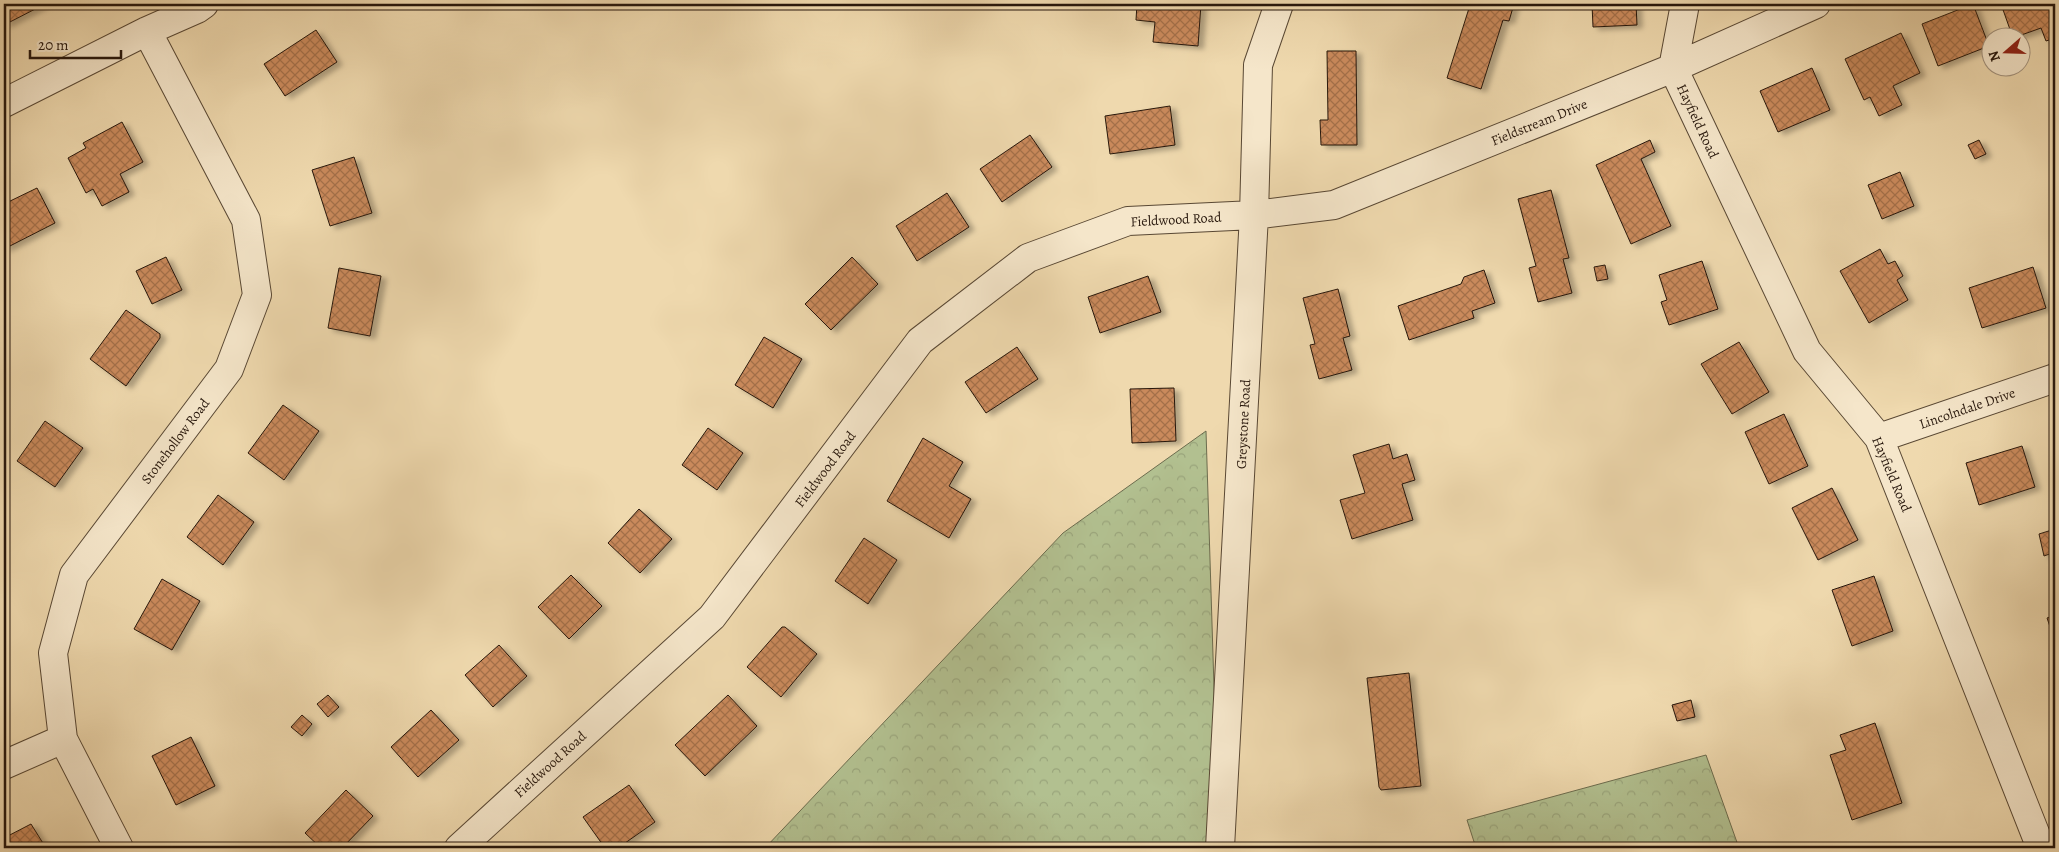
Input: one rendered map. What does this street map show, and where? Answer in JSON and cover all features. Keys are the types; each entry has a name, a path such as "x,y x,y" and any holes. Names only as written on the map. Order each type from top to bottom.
{"street":[{"path":"4,103 204,4"},
{"name":"Greystone Road","path":"1220,848 1254,215 1258,65 1279,4"},
{"path":"1674,68 1685,4"},
{"name":"Fieldstream Drive","path":"1254,215 1334,205 1674,68 1816,4"},
{"name":"Stonehollow Road","path":"119,848 63,739 53,653 74,575 230,369 257,295 246,220 147,31"},
{"name":"Hayfield Road","path":"1674,68 1807,351 1879,438 2041,848"},
{"name":"Fieldwood Road","path":"460,848 712,617 920,341 1028,258 1128,221 1254,215"},
{"name":"Lincolndale Drive","path":"1879,438 2055,378"},
{"path":"4,765 63,739"}],"green space":[{"path":"1206,431 1219,848 765,848 1063,533"},
{"path":"1706,755 1739,848 1476,848 1467,820"}],"building":[{"path":"4,4 45,4 4,25"},
{"path":"1137,4 1201,4 1198,46 1153,42 1155,22 1136,20"},
{"path":"1478,4 1514,4 1509,21 1503,20 1481,89 1447,78 1470,5 1477,7"},
{"path":"1592,4 1636,4 1637,25 1593,27"},
{"path":"1973,4 1982,28 1982,49 1938,66 1922,24"},
{"path":"2001,4 2055,4 2055,38 2046,41 2041,28 2032,31 2032,28 2009,28"},
{"path":"316,30 337,62 285,96 264,64"},
{"path":"1901,33 1920,73 1893,86 1902,105 1879,116 1870,97 1864,100 1845,59"},
{"path":"1327,51 1356,51 1357,145 1321,145 1320,120 1328,120"},
{"path":"1812,68 1830,110 1778,132 1760,91"},
{"path":"1170,106 1175,145 1110,154 1105,116"},
{"path":"122,122 143,162 120,174 129,192 102,206 93,189 86,193 68,158 86,148 83,143"},
{"path":"1030,135 1052,167 1002,202 980,169"},
{"path":"1650,140 1655,152 1641,159 1671,226 1631,244 1596,165"},
{"path":"1979,140 1986,154 1975,159 1968,145"},
{"path":"354,157 372,213 330,226 312,170"},
{"path":"1900,172 1914,206 1882,219 1868,185"},
{"path":"37,188 55,223 4,249 4,204"},
{"path":"1551,190 1569,258 1563,259 1572,293 1538,302 1529,268 1536,266 1518,199"},
{"path":"947,193 969,227 917,261 896,226"},
{"path":"1880,249 1888,264 1895,261 1903,276 1897,280 1908,300 1869,323 1840,271"},
{"path":"166,257 182,290 152,304 136,271"},
{"path":"852,257 878,284 831,330 805,304"},
{"path":"1702,261 1718,309 1669,325 1661,302 1667,300 1659,275"},
{"path":"1605,265 1608,279 1597,281 1594,267"},
{"path":"2033,267 2046,308 1982,328 1969,288"},
{"path":"339,268 381,276 370,336 328,328"},
{"path":"1484,270 1495,303 1472,311 1474,318 1409,340 1398,306 1461,284 1464,277"},
{"path":"1148,276 1161,312 1100,333 1088,297"},
{"path":"1338,289 1350,336 1343,338 1352,370 1319,379 1310,345 1315,344 1303,298"},
{"path":"126,310 160,334 160,338 126,386 90,359"},
{"path":"764,337 802,359 773,408 735,385"},
{"path":"1739,342 1769,392 1732,414 1701,364"},
{"path":"1017,347 1038,379 986,413 965,382"},
{"path":"1174,388 1176,441 1132,443 1130,389"},
{"path":"283,405 319,431 284,480 248,453"},
{"path":"1784,414 1808,466 1769,484 1745,432"},
{"path":"45,421 83,448 55,487 17,461"},
{"path":"708,428 743,453 717,490 682,465"},
{"path":"923,438 963,462 949,486 971,499 949,538 887,501"},
{"path":"1389,444 1393,459 1407,454 1415,480 1402,484 1413,520 1352,539 1340,500 1365,493 1353,455"},
{"path":"2022,446 2035,487 1979,505 1966,463"},
{"path":"1832,488 1858,540 1818,560 1792,508"},
{"path":"218,495 254,522 223,565 187,537"},
{"path":"639,509 672,539 640,573 608,543"},
{"path":"2055,529 2055,552 2044,556 2039,534"},
{"path":"864,538 897,560 868,604 835,581"},
{"path":"571,575 602,606 569,639 538,607"},
{"path":"1874,576 1893,631 1852,646 1832,590"},
{"path":"162,579 200,601 172,650 134,629"},
{"path":"2055,615 2055,641 2047,618"},
{"path":"782,627 785,627 817,654 781,697 747,667"},
{"path":"499,645 527,676 493,707 465,675"},
{"path":"1409,673 1421,786 1381,790 1379,787 1367,678"},
{"path":"328,695 339,707 328,717 317,704"},
{"path":"728,695 757,726 705,776 675,745"},
{"path":"1691,700 1695,717 1677,721 1672,705"},
{"path":"431,710 459,740 418,777 391,747"},
{"path":"302,715 312,724 302,736 291,727"},
{"path":"1875,723 1902,803 1852,820 1830,755 1846,750 1840,735"},
{"path":"191,737 215,786 176,805 152,756"},
{"path":"629,785 655,822 618,848 605,848 583,817"},
{"path":"346,790 373,816 342,848 321,848 305,833"},
{"path":"31,824 46,848 4,848 4,838"}]}
